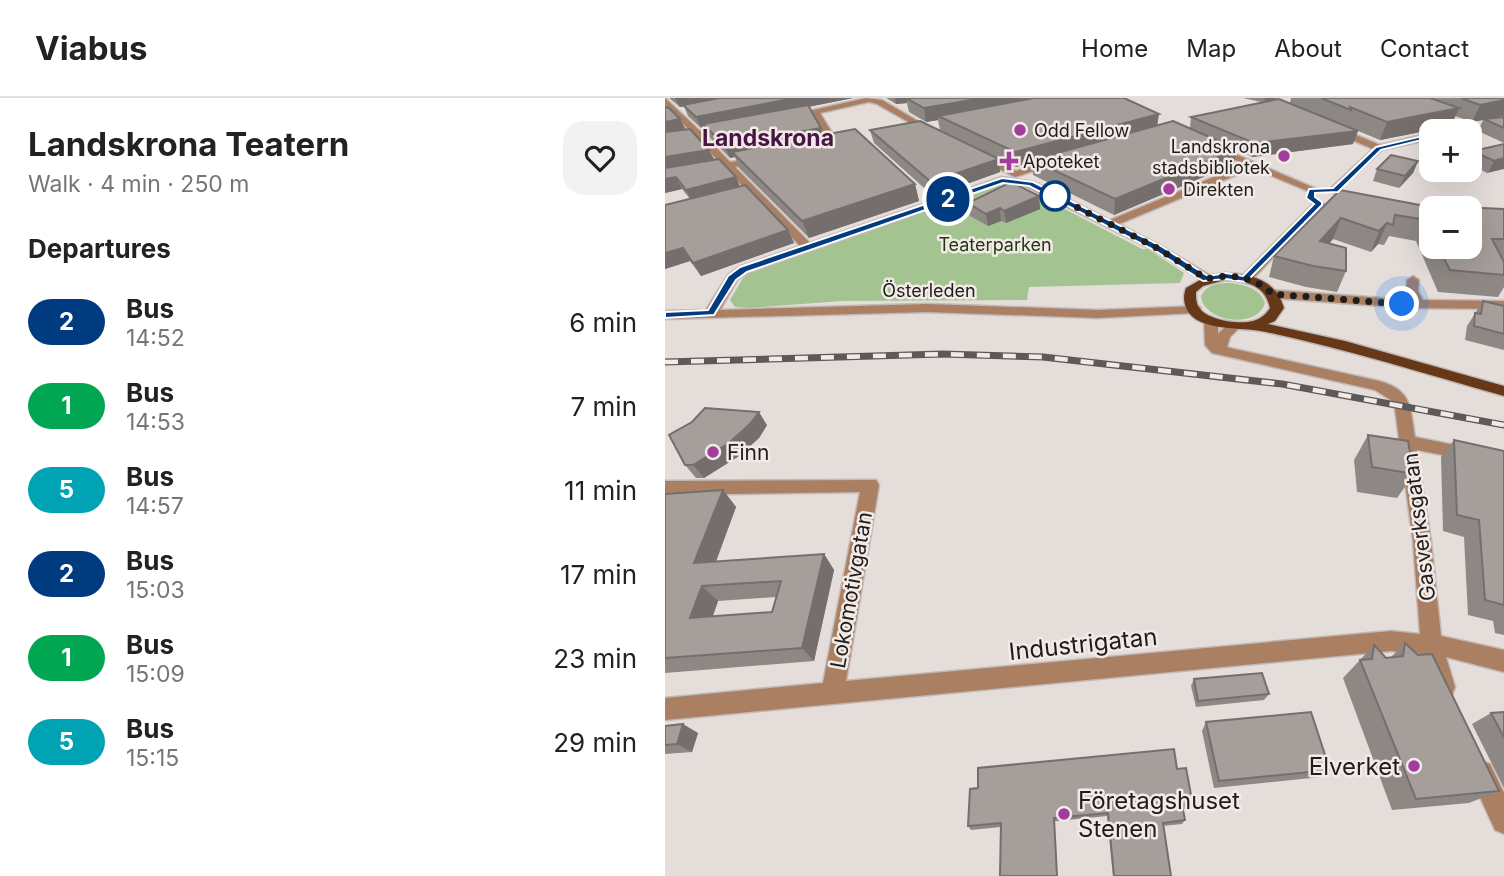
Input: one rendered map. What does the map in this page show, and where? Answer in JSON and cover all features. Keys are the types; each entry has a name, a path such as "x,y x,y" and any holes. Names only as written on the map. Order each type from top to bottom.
{"main road":[{"path":"1255,325 1273,315 1277,305 1272,294 1261,285 1226,276 1207,279 1196,284 1190,291 1189,300 1194,309 1211,320 1234,326 1255,325 1350,348 1504,391"},
{"path":"1273,315 1294,328 1350,348"}],"street":[{"path":"1387,98 1446,119"},
{"path":"781,118 817,107 828,110 871,99 949,140"},
{"path":"665,100 681,112 698,134 807,247"},
{"path":"817,107 840,145 823,148"},
{"path":"894,110 905,107"},
{"path":"665,115 681,112"},
{"path":"1321,124 1379,148 1419,139"},
{"path":"913,131 945,125"},
{"path":"665,139 735,127"},
{"path":"1204,143 1314,190 1341,193 1379,148"},
{"path":"971,151 1013,177 1177,259 1207,279"},
{"path":"665,176 775,157"},
{"path":"711,313 732,278 743,270 1066,159"},
{"path":"1109,224 1251,165"},
{"path":"1246,279 1325,205 1310,197 1314,190"},
{"path":"741,194 754,191"},
{"path":"918,191 932,204"},
{"path":"1413,280 1412,291 1419,304"},
{"path":"1272,294 1419,304 1504,304"},
{"path":"1134,295 1138,313"},
{"path":"1042,311 1044,296"},
{"name":"Österleden","path":"665,315 927,308 1098,314 1194,309"},
{"path":"1211,320 1212,345 1228,354"},
{"path":"1228,354 1220,348 1220,344 1234,326"},
{"name":"Gasverksgatan","path":"1228,354 1386,388 1401,400 1422,541 1431,644 1453,714"},
{"path":"1409,442 1504,461"},
{"name":"Lokomotivgatan","path":"665,488 870,485 832,695"},
{"name":"Industrigatan","path":"665,709 1391,641 1431,644 1504,661"},
{"path":"1470,750 1504,821"}],"green space":[{"name":"Teaterparken","path":"998,186 1020,186 1142,249 1148,249 1184,273 1180,283 1029,287 1027,300 842,301 750,308 735,307 730,300 743,278 752,271"},
{"path":"1222,283 1231,283 1260,294 1265,303 1260,312 1242,320 1231,319 1220,317 1204,305 1201,296 1207,289"}],"building":[{"path":"719,98 795,98 696,117 683,105"},
{"path":"906,98 983,98 924,108"},
{"path":"1034,98 1124,98 1159,114 1015,152 938,116"},
{"path":"1321,98 1430,98 1459,108 1387,122"},
{"path":"1461,98 1504,98 1504,100 1480,105"},
{"path":"1279,99 1358,131 1254,143 1191,117"},
{"path":"808,105 821,128 724,145 703,124"},
{"path":"665,107 669,108 680,119 665,122"},
{"path":"1504,117 1504,128 1484,119"},
{"path":"920,121 999,159 931,182 870,130"},
{"path":"1173,121 1237,149 1115,199 1032,160"},
{"path":"690,129 709,150 665,157 665,132"},
{"path":"855,129 915,184 802,221 732,152"},
{"path":"1504,144 1504,158 1494,161 1482,155 1482,149"},
{"path":"1391,155 1418,161 1405,176 1377,169"},
{"path":"719,159 736,177 686,190 676,177 665,179 665,168"},
{"path":"1011,182 1039,196 1004,211 1000,208 986,214 968,203"},
{"path":"745,185 788,230 693,263 683,248 665,253 665,205"},
{"path":"1340,190 1419,205 1419,219 1395,215 1393,225 1387,223 1379,231 1341,218 1320,241 1346,248 1346,271 1274,256"},
{"path":"1482,208 1504,209 1504,239 1492,239 1504,262 1504,275 1450,270 1444,259 1482,259"},
{"path":"1483,301 1504,306 1504,334 1474,326 1475,313 1481,314"},
{"path":"705,408 759,412 729,443 693,465 685,465 669,435 692,422"},
{"path":"1368,435 1408,441 1414,474 1372,467"},
{"path":"1454,440 1504,451 1504,605 1485,600 1479,520 1457,515"},
{"path":"723,490 694,563 824,554 802,648 665,658 665,494","holes":["781,581 772,612 690,618 702,586"]},
{"path":"1405,643 1418,655 1432,654 1499,791 1416,799 1360,660 1372,659 1374,645 1386,658 1403,656"},
{"path":"1262,673 1269,694 1198,701 1194,679"},
{"path":"1311,712 1330,770 1219,781 1206,722"},
{"path":"1504,712 1504,737 1491,713"},
{"path":"683,724 677,744 665,745 665,726"},
{"name":"Företagshuset Stenen","path":"1174,749 1177,769 1186,768 1193,805 1182,805 1185,820 1163,823 1171,876 1114,876 1108,813 1054,818 1057,876 1000,876 1001,823 968,826 970,789 978,788 978,768"}],"railway":[{"path":"665,362 943,354 1043,357 1282,384 1504,425"}],"bus line":[{"name":"2","path":"665,315 711,313 732,278 760,262 1002,180 1031,184 1157,248 1207,279 1226,276 1246,279 1319,204 1310,198 1312,191 1335,190 1379,148 1419,139"}],"place":[{"name":"Odd Fellow","path":"1020,130"},
{"name":"Landskrona stadsbibliotek","path":"1284,156"},
{"name":"Apoteket","path":"1009,161"},
{"name":"Direkten","path":"1169,189"},
{"name":"Finn","path":"713,452"},
{"name":"Elverket","path":"1414,766"},
{"name":"Företagshuset Stenen","path":"1064,814"}],"district":[{"name":"Landskrona","path":"768,138"}],"route":[{"path":"1055,196 1157,248 1207,279 1226,276 1246,279 1261,285 1272,294 1402,304"}]}
